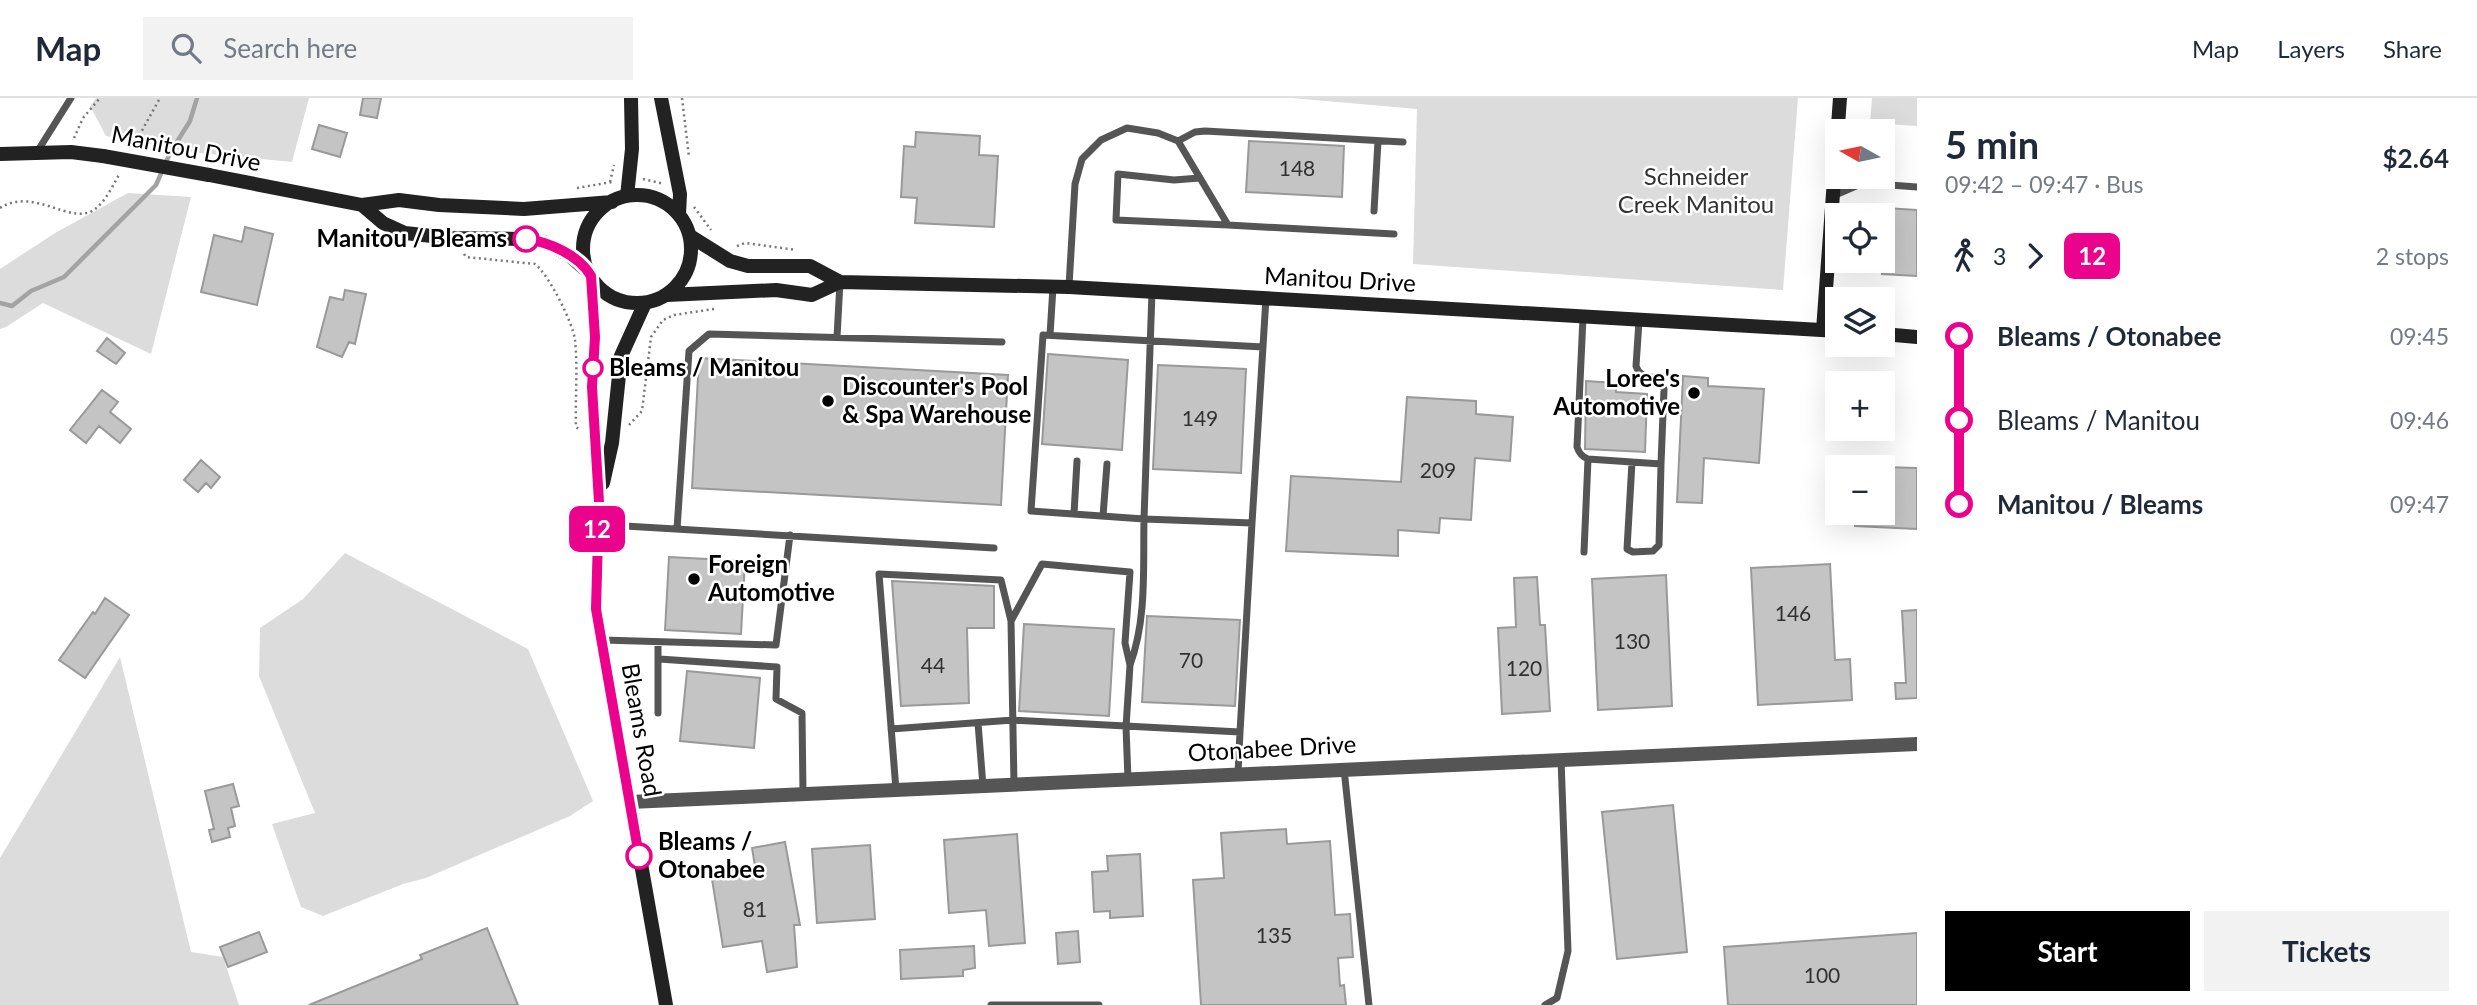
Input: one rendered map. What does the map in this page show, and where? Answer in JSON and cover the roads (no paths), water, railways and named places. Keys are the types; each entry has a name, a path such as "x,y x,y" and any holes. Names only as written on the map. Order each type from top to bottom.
{"main road":[{"path":"627,196 632,149 631,98"},
{"path":"661,98 687,196 679,215"},
{"path":"1831,287 1833,196 1840,98"},
{"name":"Manitou Drive","path":"0,154 71,152 103,156 362,205 399,200 439,205 524,209 612,202"},
{"path":"627,196 656,198 672,208 679,215 690,236 689,264 681,281 667,295 645,303 624,302 597,285 589,274 583,251 586,232 596,214 612,202 627,196"},
{"name":"Manitou Drive","path":"362,205 383,223 405,233 544,242 569,255 589,274"},
{"name":"Manitou Drive","path":"690,236 730,261 748,266 810,266 840,282"},
{"name":"Bleams Road","path":"589,274 595,337 592,387 599,502"},
{"name":"Manitou Drive","path":"667,295 776,290 812,295 840,282 1069,287 1825,331"},
{"name":"Bleams Road","path":"645,303 621,356 612,443 599,502 596,609 666,1005"},
{"path":"1895,335 1917,337"}],"street":[{"name":"Otonabee Drive","path":"630,803 1917,744"}],"lane":[{"path":"36,152 71,98"},
{"path":"1069,287 1075,184 1082,159 1101,139 1127,128 1158,132 1178,141 1228,225"},
{"path":"1178,141 1195,132 1205,131 1403,142"},
{"path":"1374,211 1378,141"},
{"path":"1200,178 1174,180 1118,174 1116,220 1394,234"},
{"path":"1833,196 1863,183 1917,187"},
{"path":"836,337 840,282"},
{"path":"1049,335 1053,287"},
{"path":"1130,664 1138,644 1141,615 1152,292"},
{"path":"1238,774 1266,298"},
{"path":"1583,317 1577,447 1583,457 1588,459 1661,464"},
{"path":"1632,462 1627,549 1633,552 1653,551 1658,545 1664,389 1656,378 1644,376 1637,371 1639,321"},
{"path":"677,529 689,351 709,334 1002,342"},
{"path":"1252,523 1031,511 1043,335 1263,347"},
{"path":"1584,552 1588,459"},
{"path":"1074,514 1077,461"},
{"path":"1103,516 1107,464"},
{"path":"597,526 994,548"},
{"path":"602,640 776,646 790,535"},
{"path":"1011,621 1042,564 1130,572 1125,643 1130,664 1126,727 1128,779"},
{"path":"896,790 879,574 1001,580 1011,621 1014,784"},
{"path":"658,642 658,713"},
{"path":"659,659 777,667 776,699 802,713 803,794"},
{"path":"891,729 1013,720 1240,732"},
{"path":"978,723 984,786"},
{"path":"1545,1005 1557,998 1568,951 1560,759"},
{"path":"1344,769 1368,1005"},
{"path":"991,1005 1100,1005"}],"waterway":[{"path":"0,303 12,306 31,291 64,277 156,185 170,153 190,121 197,98"}],"place":[{"name":"Manitou / Bleams","path":"526,239"},
{"name":"Bleams / Manitou","path":"593,368"},
{"name":"Loree's Automotive","path":"1694,393"},
{"name":"Discounter's Pool & Spa Warehouse","path":"828,401"},
{"name":"Foreign Automotive","path":"694,579"},
{"name":"Bleams / Otonabee","path":"639,856"}],"park label":[{"name":"Schneider Creek Manitou","path":"1696,191"}]}
